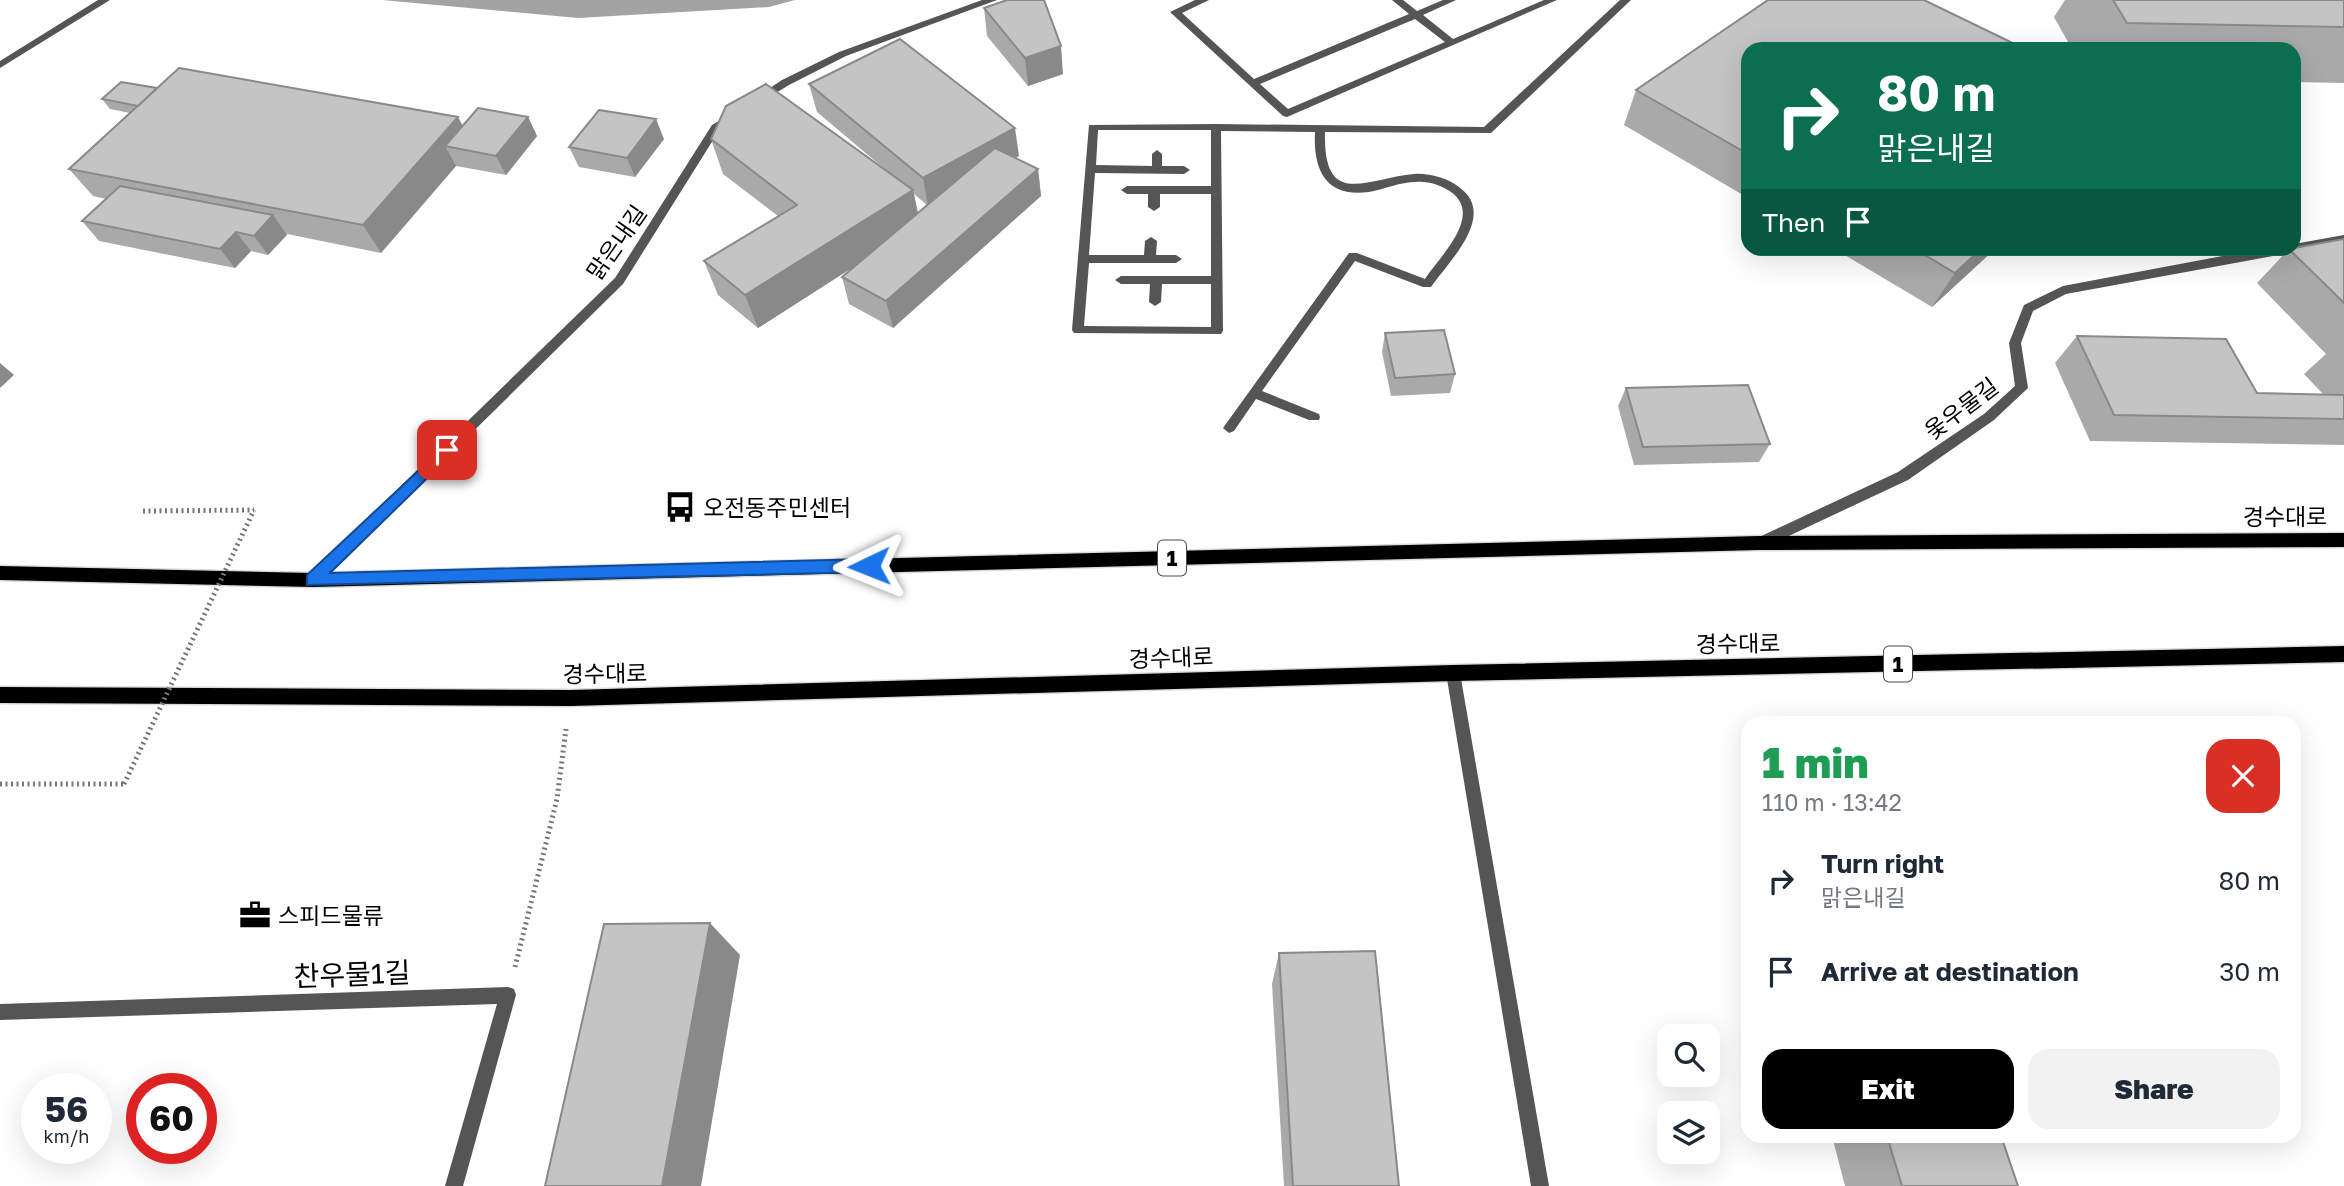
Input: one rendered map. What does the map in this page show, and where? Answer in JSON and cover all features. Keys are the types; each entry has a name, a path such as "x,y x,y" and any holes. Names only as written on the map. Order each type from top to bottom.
{"main road":[{"name":"경수대로","path":"0,573 313,580 1759,543 2344,540"},
{"name":"경수대로","path":"0,695 570,698 1453,673 2344,654"}],"street":[{"path":"0,65 105,0"},
{"name":"맑은내길","path":"313,580 619,282 716,127 800,72 852,47 992,0"},
{"path":"1204,0 1175,12 1287,114 1552,0"},
{"path":"1397,0 1452,43"},
{"path":"1253,83 1451,0"},
{"path":"1216,127 1217,331 1078,330 1093,127 1216,127 1487,131 1626,0"},
{"path":"1229,428 1353,256 1427,284 1468,222 1469,206 1460,192 1433,180 1414,178 1365,189 1333,180 1320,164 1320,129"},
{"path":"1157,154 1157,170"},
{"path":"1090,169 1184,170"},
{"path":"1127,190 1216,190"},
{"path":"1154,190 1154,207"},
{"name":"옻우물길","path":"2301,246 2344,239"},
{"path":"1150,259 1151,241"},
{"name":"옻우물길","path":"1759,543 1903,476 1998,410 2022,388 2015,343 2028,307 2063,290 2248,256"},
{"path":"1083,259 1176,259"},
{"path":"1121,280 1216,280"},
{"path":"1155,302 1156,280"},
{"path":"1253,393 1314,417"},
{"path":"1453,673 1540,1186"},
{"path":"454,1186 508,995"},
{"name":"찬우물1길","path":"0,1012 508,995"}],"path":[{"path":"0,784 124,784 254,510 143,511"},
{"path":"508,995 557,799 570,698"}],"shaded area":[{"path":"382,0 795,0 769,7 578,18"}],"building":[{"path":"1007,0 1044,0 1061,46 1025,58 984,8"},
{"path":"1768,0 1924,0 2011,42 1741,42 1741,150 1636,90"},
{"path":"2113,0 2344,0 2344,27 2127,23"},
{"path":"900,39 1015,128 923,178 809,84"},
{"path":"179,68 458,117 363,225 69,169"},
{"path":"121,82 157,88 138,106 102,99"},
{"path":"766,84 913,190 745,295 704,261 797,205 711,139 726,106"},
{"path":"478,108 528,117 496,156 445,146"},
{"path":"599,110 656,119 627,158 569,147"},
{"path":"995,148 1038,169 886,301 842,277"},
{"path":"120,186 273,215 254,236 236,232 220,249 82,221"},
{"path":"2344,239 2344,303 2296,256 2301,256 2301,247"},
{"path":"1926,256 1973,256 1955,273"},
{"path":"1444,330 1455,374 1395,378 1385,333"},
{"path":"2077,336 2226,339 2257,393 2344,395 2344,419 2114,415"},
{"path":"1748,385 1770,444 1643,447 1626,388"},
{"path":"710,923 662,1186 545,1186 604,924"},
{"path":"1375,951 1399,1186 1293,1186 1279,953"},
{"path":"1889,1143 2003,1143 2018,1186 1902,1186"}],"place":[{"name":"오전동주민센터","path":"680,507"},
{"name":"스피드물류","path":"255,915"}],"route":[{"path":"447,450 313,580 869,566"}]}
